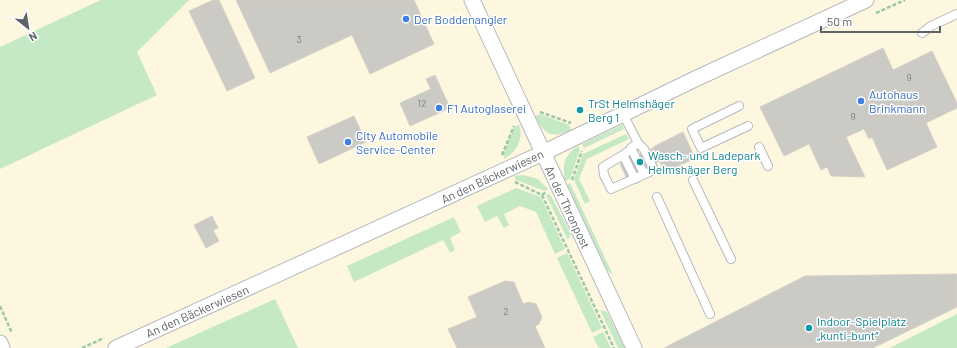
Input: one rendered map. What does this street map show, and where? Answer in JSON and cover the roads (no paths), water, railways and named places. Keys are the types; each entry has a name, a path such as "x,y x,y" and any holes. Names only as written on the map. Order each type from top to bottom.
{"street":[{"name":"An der Thronpost","path":"472,0 543,153 565,183 634,348"},
{"name":"An den Bäckerwiesen","path":"116,348 543,153 866,0"},
{"path":"0,343 2,348"}],"lane":[{"path":"922,33 931,26 957,14"},
{"path":"739,106 692,129 701,148 748,126"},
{"path":"624,114 638,143 644,149 654,170 611,189 604,175 603,167 623,155 638,143"},
{"path":"759,147 768,166"},
{"path":"631,148 644,174"},
{"path":"623,155 635,179"},
{"path":"693,180 731,259"},
{"path":"657,197 710,314"}],"place":[{"name":"Der Boddenangler","path":"406,19"},
{"name":"Autohaus Brinkmann","path":"861,101"},
{"name":"F1 Autoglaserei","path":"439,108"},
{"name":"TrSt Helmshäger Berg 1","path":"580,110"},
{"name":"City Automobile Service-Center","path":"348,142"},
{"name":"Wasch- und Ladepark Helmshäger Berg","path":"640,162"},
{"name":"Indoor-Spielplatz „kunti-bunt“","path":"809,328"}]}
